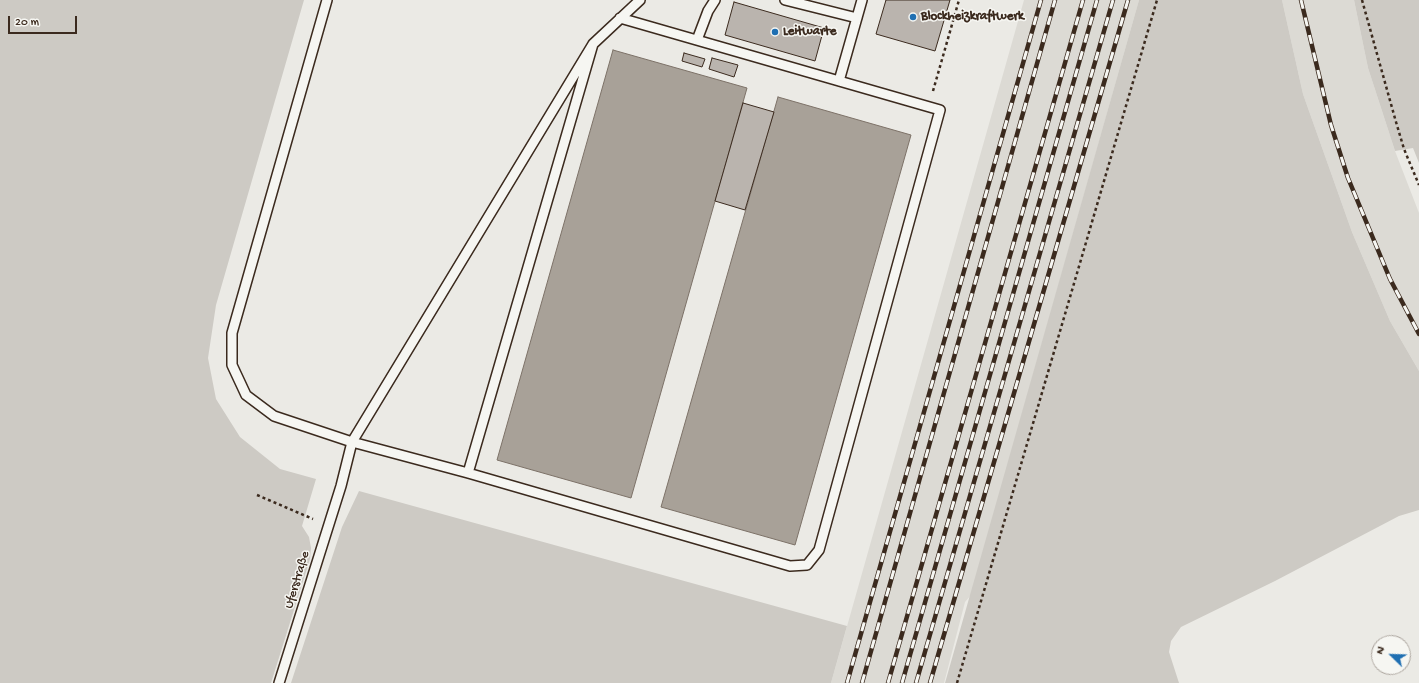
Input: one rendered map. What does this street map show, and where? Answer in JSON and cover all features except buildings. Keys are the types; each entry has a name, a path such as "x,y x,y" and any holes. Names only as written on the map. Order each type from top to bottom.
{"lane":[{"path":"327,0 232,333 232,365 246,395 274,416 352,442 790,566 807,565 818,550 940,110 620,18"},
{"path":"468,474 593,44 640,0"},
{"path":"697,40 708,11 715,0"},
{"path":"785,0 857,18"},
{"path":"838,81 862,0"},
{"name":"Uferstraße","path":"279,683 341,486 352,442 593,44"}],"path":[{"path":"929,107 959,0"},
{"path":"957,683 1157,0"},
{"path":"1362,0 1404,149 1419,186"},
{"path":"256,495 307,516 328,527"}],"shaded area":[{"path":"0,0 304,0 216,305 208,358 216,399 240,437 280,469 316,479 302,526 309,537 311,548 310,559 271,683 0,683"},
{"path":"1024,0 1139,0 971,595 965,602 944,683 831,683"},
{"path":"1139,0 1282,0 1303,94 1352,232 1390,321 1419,371 1419,510 1399,516 1275,581 1181,627 1171,641 1169,652 1179,683 945,683"},
{"path":"1282,0 1354,0 1368,68 1395,151 1419,213 1419,371 1390,321 1352,232 1303,94"},
{"path":"1354,0 1419,0 1419,163 1413,148 1395,151 1368,68"},
{"path":"613,50 747,88 631,498 497,460"},
{"path":"778,97 911,135 795,545 661,507"},
{"path":"359,491 847,626 831,683 291,683 342,527"}],"railway":[{"path":"847,683 1041,0"},
{"path":"862,683 1055,0"},
{"path":"888,683 1083,0"},
{"path":"902,683 1097,0"},
{"path":"916,683 1113,0"},
{"path":"930,683 1128,0"},
{"path":"1301,0 1331,125 1348,178 1390,279 1419,334"}],"place":[{"name":"Blockheizkraftwerk","path":"913,17"},
{"name":"Leitwarte","path":"775,32"}]}
